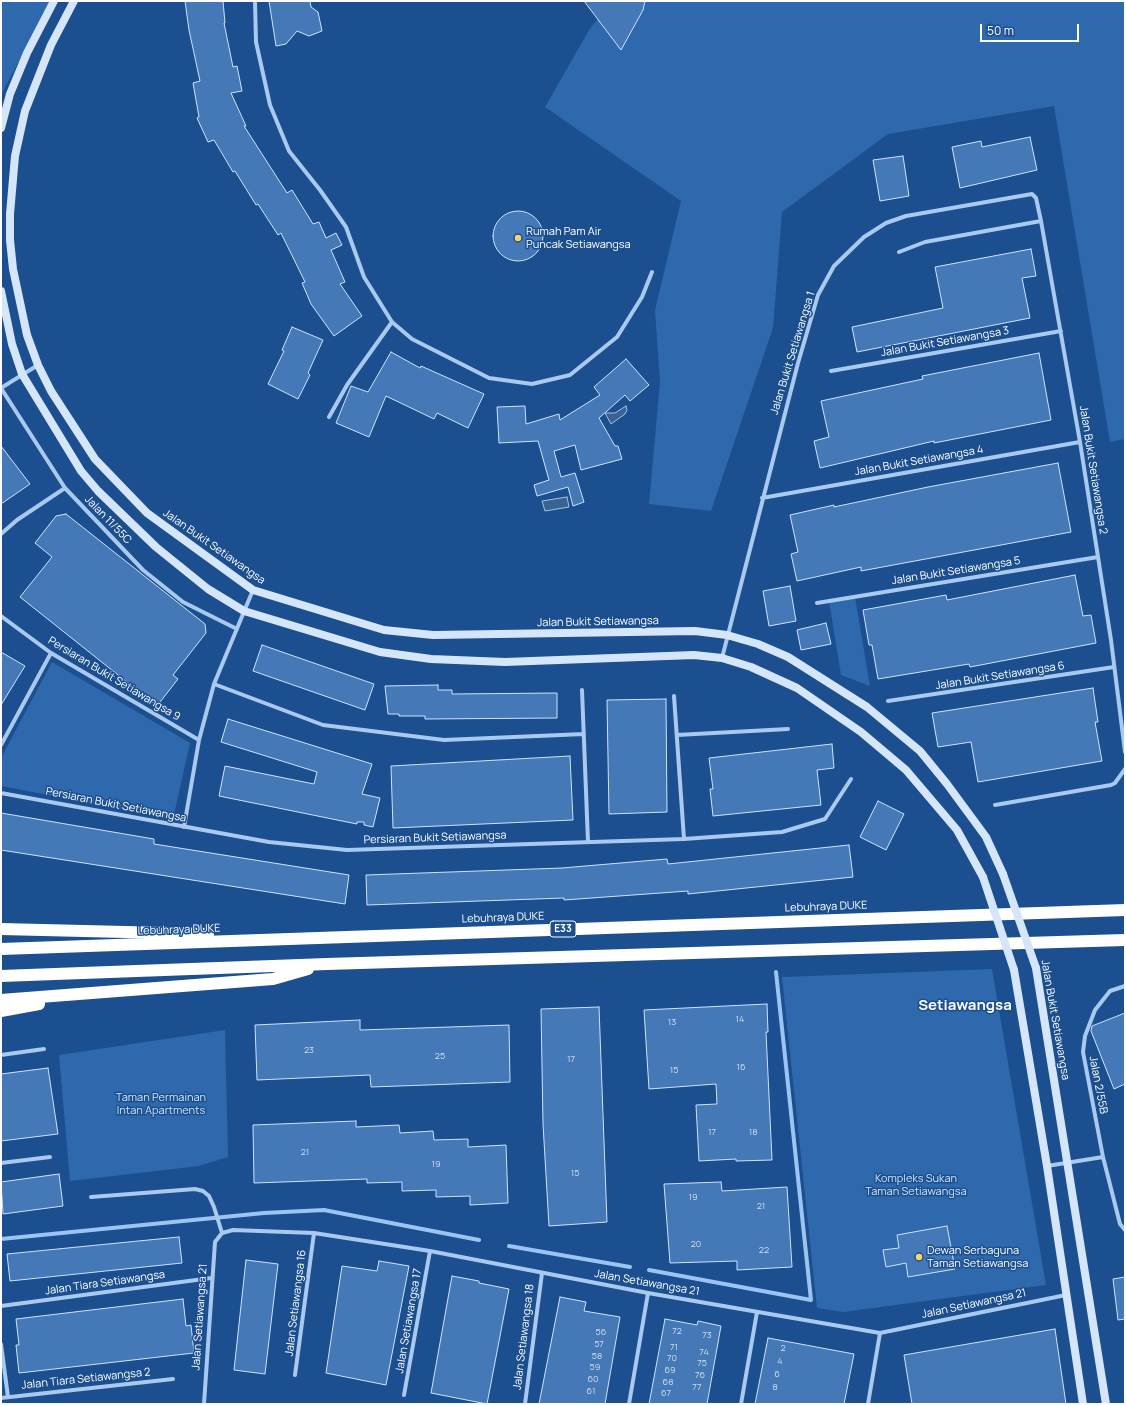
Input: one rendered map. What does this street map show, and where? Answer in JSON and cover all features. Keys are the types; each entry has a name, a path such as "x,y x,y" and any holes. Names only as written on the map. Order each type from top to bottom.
{"highway":[{"name":"Lebuhraya DUKE","path":"1,950 323,937 1125,910"},
{"path":"1,929 323,937"},
{"path":"1,976 328,964 1125,940"},
{"path":"1,1000 273,979 328,964"},
{"path":"1,1012 102,992"}],"street":[{"path":"1,128 10,94 26,53 54,1"},
{"name":"Jalan Bukit Setiawangsa","path":"74,1 51,45 25,111 15,156 10,214 10,240 13,269 27,336 38,365 51,391 95,459 147,513 252,590 384,630 434,635 696,631 727,635 758,644 788,657 867,707 920,751 947,784 986,837 1003,874 1036,968 1106,1404"},
{"path":"255,1 256,42 270,105 289,151 320,190 346,227 364,276 392,322 412,339 489,378 532,384 570,375 617,337 642,297 652,272"},
{"name":"Jalan Bukit Setiawangsa 2","path":"1032,194 1036,198 1041,220 1080,442 1114,667 1125,752"},
{"name":"Jalan Bukit Setiawangsa 1","path":"722,658 798,363 818,295 834,266 864,236 886,223 906,216 1032,194"},
{"path":"899,252 925,242 1041,220"},
{"path":"1,291 12,344 22,374 81,471 98,491 156,547 208,589 244,611 380,652 431,659 505,662 694,655 722,658 751,667 797,688 861,732 906,770 957,830 983,878 1014,970 1047,1166 1083,1404"},
{"path":"329,417 347,385 392,322"},
{"name":"Jalan Bukit Setiawangsa 3","path":"831,371 1061,331"},
{"path":"1,388 38,365"},
{"name":"Jalan 11/55C","path":"1,388 66,488 143,570 183,602 237,629"},
{"name":"Jalan Bukit Setiawangsa 4","path":"762,498 1080,442"},
{"path":"1,534 17,520 66,488"},
{"name":"Jalan Bukit Setiawangsa 5","path":"817,603 1098,557"},
{"path":"184,827 199,740 214,684 252,590"},
{"name":"Persiaran Bukit Setiawangsa 9","path":"1,616 50,653 199,740"},
{"path":"1,745 50,653"},
{"name":"Jalan Bukit Setiawangsa 6","path":"888,701 896,702 1114,667"},
{"path":"214,684 322,725 444,740 584,734"},
{"path":"582,690 588,842"},
{"path":"674,696 684,839"},
{"path":"677,735 788,729"},
{"path":"995,805 1115,784 1125,769"},
{"name":"Persiaran Bukit Setiawangsa","path":"1,793 269,842 347,850 684,839 782,832 825,820 851,779"},
{"name":"Jalan 2/55B","path":"1125,986 1110,991 1094,1010 1085,1036 1082,1052 1102,1157 1120,1224 1125,1230"},
{"path":"1,1056 44,1049"},
{"path":"1,1162 50,1157"},
{"path":"1047,1166 1102,1157"},
{"path":"91,1197 195,1188 203,1191 209,1196 222,1233"},
{"name":"Jalan Setiawangsa 21","path":"204,1404 211,1278 215,1242 222,1233 233,1230 314,1233 430,1251 648,1293 880,1333 1066,1295"},
{"name":"Jalan Setiawangsa 16","path":"295,1375 314,1233"},
{"name":"Jalan Setiawangsa 17","path":"404,1395 430,1251"},
{"name":"Jalan Setiawangsa 18","path":"525,1404 542,1273"},
{"name":"Jalan Tiara Setiawangsa","path":"1,1306 211,1278"},
{"path":"629,1404 648,1293"},
{"path":"741,1404 757,1312"},
{"path":"868,1404 880,1333"},
{"path":"1,1344 8,1397"},
{"name":"Jalan Tiara Setiawangsa 2","path":"1,1398 173,1378"}],"green space":[{"path":"1,1 51,1 1,95"},
{"path":"612,1 1125,1 1125,439 1110,442 1054,106 888,134 782,212 773,328 711,511 649,504 660,382 655,310 681,201 545,107 589,30"},
{"path":"855,597 870,686 841,675 829,601"},
{"path":"52,662 190,743 173,819 1,786 1,758"},
{"name":"Kompleks Sukan Taman Setiawangsa","path":"992,969 1046,1285 843,1312 817,1308 782,977"},
{"name":"Taman Permainan Intan Apartments","path":"225,1030 228,1157 199,1166 70,1181 59,1055"}],"shaded area":[{"path":"626,406 627,410 625,414 611,424 605,413 615,413"},
{"path":"567,497 569,507 545,511 542,501"}],"building":[{"path":"185,1 223,1 224,23 233,67 237,66 242,91 231,93 246,126 244,126 287,193 292,190 313,224 319,222 326,238 336,233 342,245 331,250 345,282 340,284 362,316 334,336 311,304 302,283 305,282 281,233 278,235 258,204 256,205 235,171 233,172 214,140 208,142 197,118 199,117 193,83 200,81 189,30"},
{"path":"269,1 310,1 311,7 318,12 322,31 309,36 297,31 286,44 276,46"},
{"path":"584,1 645,1 643,10 621,50"},
{"path":"1030,137 1037,170 960,188 952,147 981,141 982,147"},
{"path":"903,156 909,196 880,201 873,160"},
{"name":"Rumah Pam Air Puncak Setiawangsa","path":"523,211 528,212 536,218 542,226 542,246 536,254 528,260 513,261 508,260 500,254 494,246 493,231 494,226 500,218 508,212"},
{"path":"1031,249 1036,276 1022,278 1030,318 857,352 852,327 943,308 935,267"},
{"path":"292,327 323,340 308,373 310,375 298,399 268,384 284,351 282,350"},
{"path":"391,352 420,368 421,366 484,394 468,428 437,413 434,419 386,396 369,437 336,423 351,386 368,392"},
{"path":"1039,353 1051,420 934,443 934,441 820,468 814,441 829,437 821,401 923,379 922,376"},
{"path":"626,359 649,385 630,401 625,395 599,418 615,446 618,446 622,459 581,470 575,445 554,451 561,477 575,473 584,502 573,506 568,487 537,496 534,485 549,480 538,441 499,443 497,407 525,406 526,424 559,414 560,420 600,395 594,387"},
{"path":"1,446 30,484 1,504"},
{"path":"1058,463 1071,532 861,571 861,567 797,581 791,554 798,552 790,515 834,505 834,507 928,487"},
{"path":"66,514 205,624 206,633 173,675 178,679 157,706 20,597 52,557 35,543 56,516"},
{"path":"1075,575 1083,616 1091,615 1096,643 970,667 969,664 878,679 872,645 869,645 863,610 946,595 947,600"},
{"path":"790,586 796,621 769,626 763,591"},
{"path":"826,623 831,644 801,650 797,630"},
{"path":"262,645 374,684 365,710 253,671"},
{"path":"1,652 25,666 1,705"},
{"path":"438,685 438,690 452,690 452,694 557,693 557,718 425,719 425,716 399,716 399,714 388,714 385,686"},
{"path":"1093,688 1098,722 1095,722 1102,761 978,782 971,742 938,747 932,713"},
{"path":"666,699 667,812 609,814 607,700"},
{"path":"228,719 372,764 362,794 380,798 373,827 364,825 364,822 357,822 357,824 219,796 225,766 314,784 317,772 221,742"},
{"path":"832,744 834,768 817,770 821,805 713,816 710,789 713,789 709,758"},
{"path":"570,756 573,820 393,828 391,766"},
{"path":"878,801 904,814 886,850 860,837"},
{"path":"1,813 154,839 154,844 349,875 345,904 1,850"},
{"path":"849,845 853,877 688,894 688,891 564,900 564,898 367,905 366,875 562,868 667,859 668,864"},
{"path":"767,1004 768,1032 766,1032 772,1160 736,1161 736,1159 699,1161 696,1105 717,1104 716,1084 649,1089 644,1010"},
{"path":"599,1007 607,1222 549,1226 543,1124 541,1009"},
{"path":"1125,1013 1125,1084 1114,1089 1091,1031 1092,1026"},
{"path":"360,1020 360,1030 509,1025 510,1082 371,1087 370,1075 257,1080 255,1025"},
{"path":"48,1068 58,1134 1,1141 1,1074"},
{"path":"356,1121 356,1127 399,1125 400,1133 433,1131 434,1140 468,1139 468,1147 506,1145 508,1203 470,1205 470,1196 436,1197 436,1190 402,1191 402,1182 367,1183 367,1179 254,1183 253,1125"},
{"path":"59,1174 63,1206 3,1214 1,1182"},
{"path":"721,1182 722,1191 787,1187 792,1267 737,1270 737,1261 670,1263 664,1184"},
{"name":"Dewan Serbaguna Taman Setiawangsa","path":"947,1226 955,1269 908,1277 906,1263 886,1267 883,1250 899,1248 897,1235"},
{"path":"179,1237 182,1263 10,1281 7,1254"},
{"path":"246,1260 278,1264 265,1374 234,1370"},
{"path":"379,1261 409,1266 386,1385 326,1373 342,1266 377,1271"},
{"path":"452,1276 509,1289 487,1404 431,1393"},
{"path":"1125,1277 1125,1319 1118,1320 1113,1279"},
{"path":"560,1297 586,1302 584,1311 620,1317 605,1404 539,1404"},
{"path":"183,1299 186,1326 191,1325 194,1353 19,1373 16,1345 19,1345 16,1319"},
{"path":"665,1319 697,1325 698,1321 721,1326 707,1404 649,1404"},
{"path":"1055,1329 1066,1404 912,1404 904,1355"},
{"path":"768,1338 854,1354 844,1404 755,1404"}],"waterway":[{"path":"649,1270 811,1300 776,972"},
{"path":"1,1239 264,1213 324,1210 479,1240"},
{"path":"509,1246 630,1267"}],"place":[{"name":"Rumah Pam Air Puncak Setiawangsa","path":"518,238"},
{"name":"Dewan Serbaguna Taman Setiawangsa","path":"919,1257"}],"district":[{"name":"Setiawangsa","path":"965,1006"}]}
